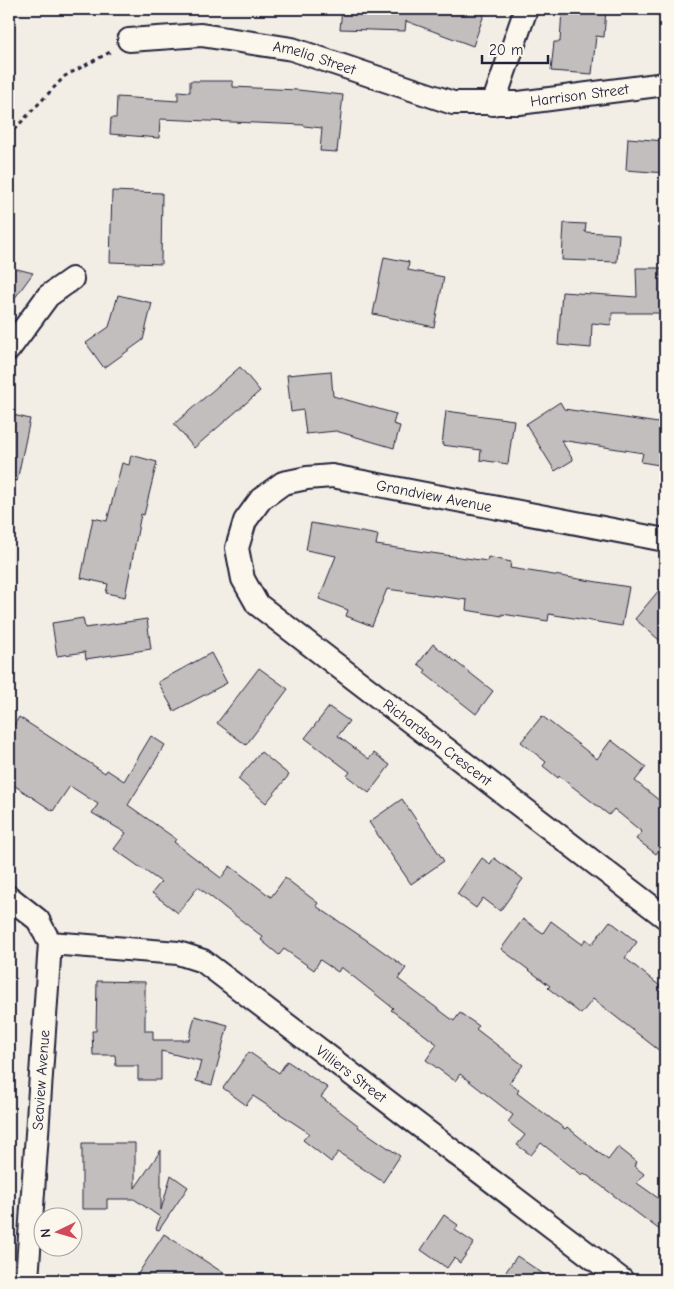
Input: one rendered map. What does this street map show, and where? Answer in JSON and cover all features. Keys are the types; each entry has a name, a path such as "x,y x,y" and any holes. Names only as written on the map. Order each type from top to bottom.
{"street":[{"path":"493,104 526,9"},
{"name":"Amelia Street","path":"129,40 201,35 292,49 363,71 453,103 493,104"},
{"name":"Harrison Street","path":"493,104 518,103 665,84"},
{"path":"9,349 48,296 72,278"},
{"name":"Grandview Avenue","path":"237,548 244,521 261,498 284,483 307,478 332,476 665,540"},
{"name":"Richardson Crescent","path":"237,548 243,580 257,604 665,916"},
{"path":"9,897 38,920 50,943"},
{"name":"Seaview Avenue","path":"30,1279 50,943"},
{"name":"Villiers Street","path":"50,943 178,953 203,961 622,1280"}],"path":[{"path":"9,135 65,76 99,59 129,40"}],"building":[{"path":"342,9 486,9 473,46 406,21 405,31 340,29"},
{"path":"562,9 606,9 604,37 596,36 592,74 551,71 554,42 560,42"},
{"path":"190,81 233,81 233,87 298,90 343,95 337,152 320,151 322,128 304,125 160,119 159,138 110,134 111,118 116,118 117,97 178,101 178,91 190,92"},
{"path":"628,138 665,141 665,173 626,170"},
{"path":"112,191 162,193 161,264 110,262"},
{"path":"564,223 586,224 585,232 619,234 617,262 562,260"},
{"path":"384,257 409,262 408,270 444,277 434,327 373,314"},
{"path":"9,267 33,273 9,306"},
{"path":"636,268 665,268 665,313 612,313 611,325 592,323 591,348 558,345 562,292 637,297"},
{"path":"118,295 152,303 143,340 104,368 86,343 109,327"},
{"path":"240,367 260,391 194,448 174,424"},
{"path":"331,371 333,396 396,414 393,424 400,426 394,448 336,431 306,434 303,410 291,412 287,375"},
{"path":"560,402 564,409 665,424 665,466 641,462 643,453 561,440 573,460 555,471 526,424"},
{"path":"446,411 514,420 508,464 480,460 481,450 442,445"},
{"path":"9,414 30,419 17,481 9,480"},
{"path":"131,455 157,462 144,515 141,514 125,597 106,593 108,584 81,578 93,518 107,521 122,463 129,465"},
{"path":"311,523 378,535 376,545 487,561 488,557 511,562 510,568 629,587 622,626 549,614 548,621 502,614 502,616 466,610 467,600 387,589 372,626 346,616 348,610 319,599 336,556 306,550"},
{"path":"665,583 665,645 635,619"},
{"path":"83,618 85,628 147,619 151,649 86,659 85,652 57,656 52,623"},
{"path":"433,644 493,691 476,714 424,673 426,670 418,664"},
{"path":"211,653 227,683 174,711 158,682"},
{"path":"259,668 288,689 246,745 217,723"},
{"path":"329,707 349,721 338,736 369,759 374,753 390,765 369,793 347,776 350,772 305,738"},
{"path":"542,716 597,759 611,740 646,767 635,781 665,805 665,842 656,854 636,839 642,832 614,809 609,815 559,776 558,778 543,766 546,762 521,742"},
{"path":"19,717 105,773 107,770 124,781 151,736 165,745 128,805 176,839 174,842 221,878 230,866 271,897 285,878 318,903 316,906 406,968 398,979 454,1021 460,1013 479,1026 476,1029 523,1065 509,1083 519,1090 517,1093 565,1129 567,1127 608,1160 618,1147 637,1162 634,1166 644,1174 637,1183 665,1203 665,1234 584,1173 582,1175 541,1143 531,1155 517,1145 525,1135 508,1122 513,1115 460,1074 455,1081 426,1060 437,1044 391,1010 393,1008 341,967 338,972 320,960 314,970 284,949 279,955 261,940 263,937 198,887 178,913 152,893 161,882 114,849 126,833 92,813 98,804 70,786 53,811 9,782 9,733"},
{"path":"261,752 289,775 266,803 238,779"},
{"path":"402,799 444,861 411,884 369,822"},
{"path":"482,858 490,864 494,858 523,879 500,911 483,898 476,908 457,894"},
{"path":"523,919 543,933 551,921 582,944 586,939 592,944 610,921 637,942 625,958 665,990 665,1055 593,999 581,1014 548,988 550,986 501,949"},
{"path":"97,981 145,982 145,1031 153,1031 153,1040 189,1040 195,1016 228,1025 212,1085 196,1081 201,1061 161,1051 161,1080 138,1080 138,1066 116,1066 115,1055 93,1055 92,1031 96,1031"},
{"path":"249,1052 279,1073 287,1061 328,1088 321,1097 358,1127 400,1156 383,1182 338,1152 331,1162 303,1140 309,1133 253,1096 246,1105 223,1088"},
{"path":"82,1143 135,1143 135,1188 161,1150 161,1210 171,1175 188,1187 159,1230 156,1229 160,1217 134,1199 107,1199 107,1209 82,1209"},
{"path":"444,1215 458,1225 455,1230 474,1243 460,1263 454,1258 447,1268 421,1250"},
{"path":"164,1234 234,1280 134,1280"},
{"path":"517,1256 552,1280 500,1280"}]}
